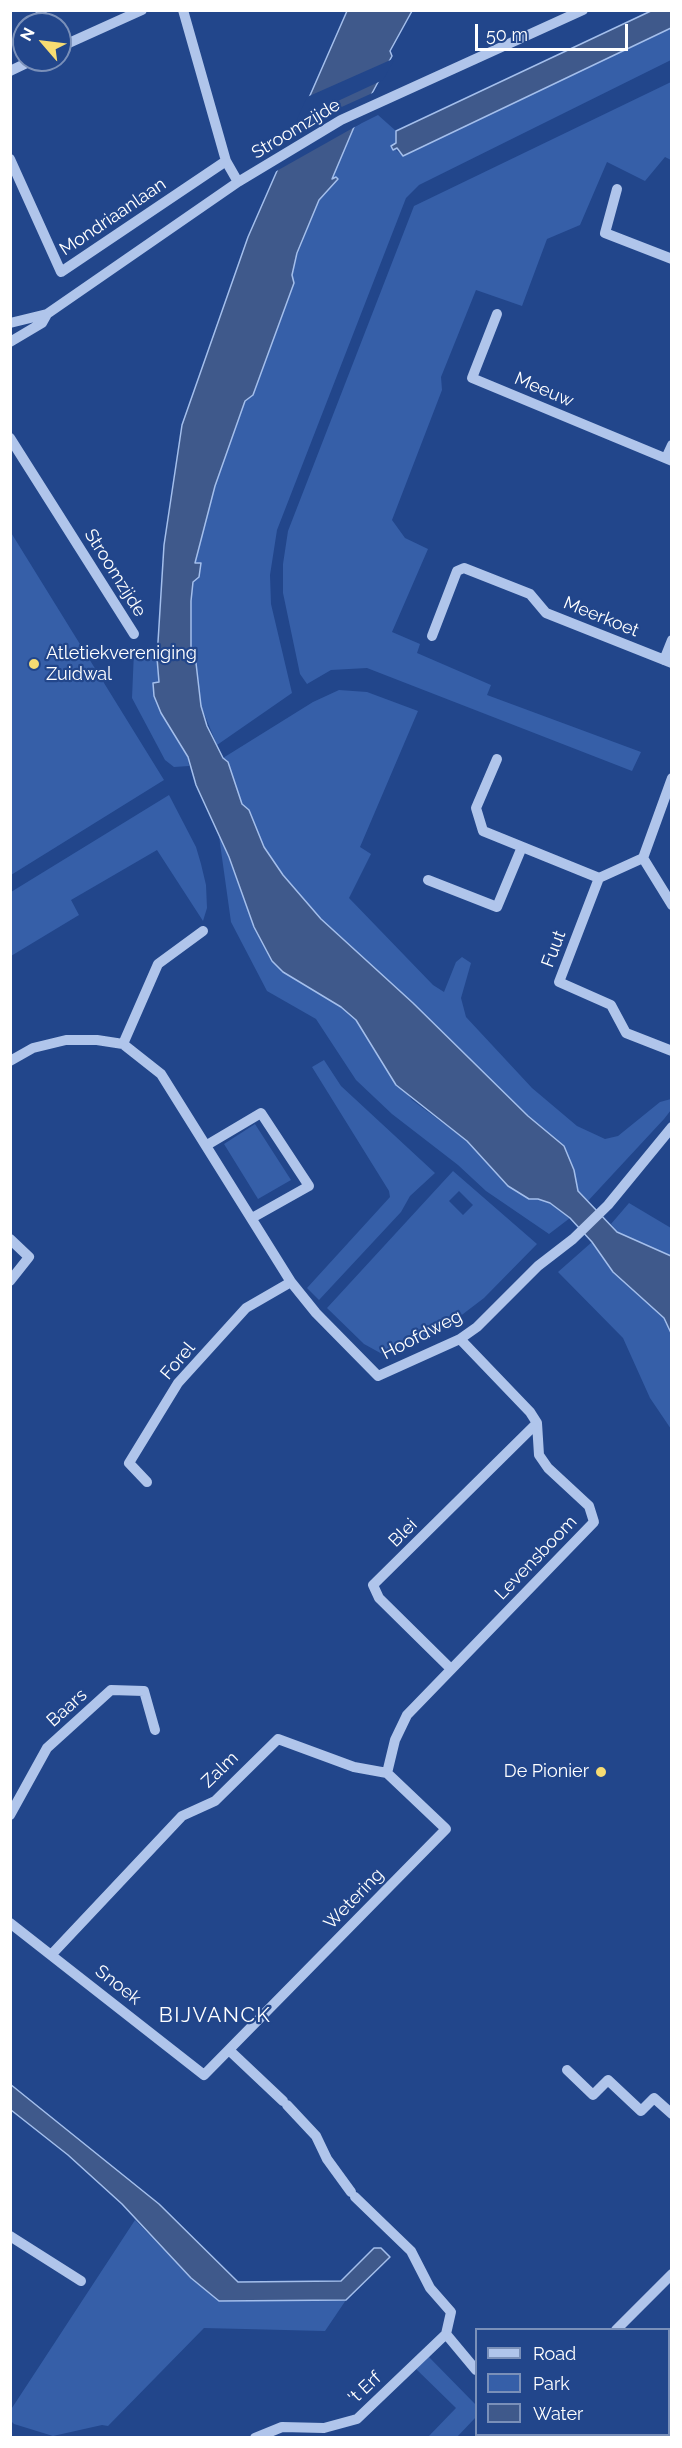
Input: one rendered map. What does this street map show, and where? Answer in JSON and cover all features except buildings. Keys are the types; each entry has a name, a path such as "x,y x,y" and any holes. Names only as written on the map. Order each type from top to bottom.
{"street":[{"path":"72,42 142,10"},
{"path":"183,10 226,161 238,182"},
{"name":"Stroomzijde","path":"10,323 47,314 238,182 340,120 583,10"},
{"name":"Mondriaanlaan","path":"10,159 61,272 226,161"},
{"path":"617,189 605,233 672,259"},
{"name":"Stroomzijde","path":"10,342 42,322 47,314"},
{"name":"Meeuw","path":"497,314 472,378 669,459 672,445"},
{"name":"Stroomzijde","path":"10,438 134,634"},
{"name":"Meerkoet","path":"432,636 457,571 464,568 530,594 546,613 668,662"},
{"path":"668,662 672,640"},
{"path":"497,759 476,808 483,831 599,878 643,858 672,778"},
{"path":"428,880 497,907 522,847"},
{"path":"643,858 672,905"},
{"name":"Fuut","path":"599,878 559,982 611,1005 626,1033 672,1051"},
{"path":"10,1061 33,1048 66,1040 123,1044 158,964 203,931"},
{"name":"Hoofdweg","path":"123,1044 161,1074 291,1282 316,1313 378,1376 460,1339 477,1327 538,1266 573,1239 608,1205 672,1127"},
{"path":"207,1145 261,1113 309,1186 252,1218"},
{"path":"10,1239 29,1257 10,1281"},
{"name":"Forel","path":"147,1482 129,1463 178,1383 246,1308 291,1282"},
{"path":"460,1339 537,1423"},
{"name":"Levensboom","path":"387,1773 396,1740 407,1715 594,1522 589,1506 548,1468 539,1455 537,1423"},
{"name":"Blei","path":"451,1669 379,1598 373,1585 537,1423"},
{"name":"Baars","path":"10,1815 47,1748 111,1690 144,1691 155,1730"},
{"name":"Zalm","path":"52,1954 182,1816 214,1801 278,1739 354,1767 387,1773"},
{"name":"Wetering","path":"204,2075 446,1829 387,1773"},
{"name":"Snoek","path":"10,1923 204,2075"},
{"path":"229,2050 312,2131 327,2159 353,2195 411,2251 430,2288 451,2312 446,2334 475,2368"},
{"path":"567,2070 593,2095 608,2080 641,2111 654,2098 672,2114"},
{"path":"10,2236 81,2281"},
{"path":"618,2328 672,2274"},
{"name":"'t Erf","path":"255,2438 282,2427 324,2428 357,2419 446,2334"}],"green space":[{"path":"671,28 671,60 419,185 406,198 277,530 270,575 271,604 292,693 217,745 201,706 196,663 191,659 191,601 193,581 200,563 195,563 215,486 245,401 253,395 294,284 292,275 298,253 319,200 338,179 331,181 354,127 378,115 396,131 396,143 391,146 403,156"},
{"path":"671,82 671,160 665,157 645,181 607,162 580,225 547,239 522,306 476,290 441,377 442,390 392,520 405,538 428,549 392,632 420,644 417,653 491,685 487,695 641,752 632,771 367,668 331,670 307,684 300,674 283,593 283,564 288,531 414,206"},
{"path":"10,531 164,780 11,875 10,875"},
{"path":"134,651 157,654 161,713 188,758 189,766 174,767 165,760 132,698"},
{"path":"339,690 367,692 418,711 360,847 371,854 349,898 433,985 444,992 456,962 462,957 471,963 461,998 466,1017 532,1088 577,1126 605,1139 618,1136 660,1102 671,1099 671,1110 664,1119 587,1202 578,1191 574,1169 564,1146 528,1116 413,1003 321,919 283,875 264,847 249,810 242,804 223,758 313,702"},
{"path":"169,795 196,847 201,864 206,885 207,908 203,921 157,850 71,900 79,915 11,956 11,892"},
{"path":"218,829 254,927 272,961 341,1007 356,1020 379,1058 412,1100 467,1141 508,1186 529,1199 550,1203 570,1218 549,1234 486,1191 458,1165 392,1114 356,1080 316,1019 267,991 231,922"},
{"path":"324,1060 341,1086 435,1173 410,1196 401,1212 319,1300 307,1288 390,1197 389,1191 312,1067"},
{"path":"255,1124 291,1180 258,1199 224,1144"},
{"path":"453,1171 537,1244 484,1298 446,1327 384,1355 364,1344 327,1308","holes":["459,1191 473,1205 463,1215 449,1201"]},
{"path":"629,1203 671,1228 671,1256 617,1232 611,1224"},
{"path":"592,1242 613,1272 664,1318 671,1333 671,1429 650,1398 623,1338 558,1272"},
{"path":"135,2220 191,2278 219,2301 346,2300 325,2331 204,2328 108,2426 102,2425 53,2436 14,2424 11,2421 10,2411"},
{"path":"426,2354 475,2404 475,2418 457,2437 428,2437 456,2408 414,2367"}],"water":[{"path":"653,10 671,11 671,28 403,156 397,148 393,150 391,146 396,143 396,131"},
{"path":"347,11 412,11 390,51 392,56 354,127 332,179 336,177 338,179 319,200 297,253 292,275 294,283 253,395 245,401 215,486 195,563 201,563 199,577 193,582 191,601 191,659 196,663 201,706 207,726 223,758 228,762 242,804 249,810 264,847 283,875 321,919 413,1003 528,1116 564,1146 574,1170 578,1191 617,1232 671,1256 671,1333 664,1318 613,1272 592,1242 570,1218 550,1203 529,1199 508,1186 467,1141 396,1085 356,1020 341,1007 283,972 272,961 254,927 229,857 196,785 188,757 161,713 154,696 153,683 159,682 157,658 164,545 182,425 248,237"},
{"path":"10,2084 159,2204 238,2282 341,2281 374,2248 381,2248 390,2257 346,2300 219,2301 191,2278 122,2204 68,2155 11,2110"}],"pier":[{"path":"395,58 383,80 340,100 293,128 307,97"},
{"path":"377,91 360,124 273,173 289,137 335,110"}],"place":[{"name":"Atletiekvereniging Zuidwal","path":"34,664"},
{"name":"De Pionier","path":"601,1772"}],"district":[{"name":"BIJVANCK","path":"215,2016"}]}
